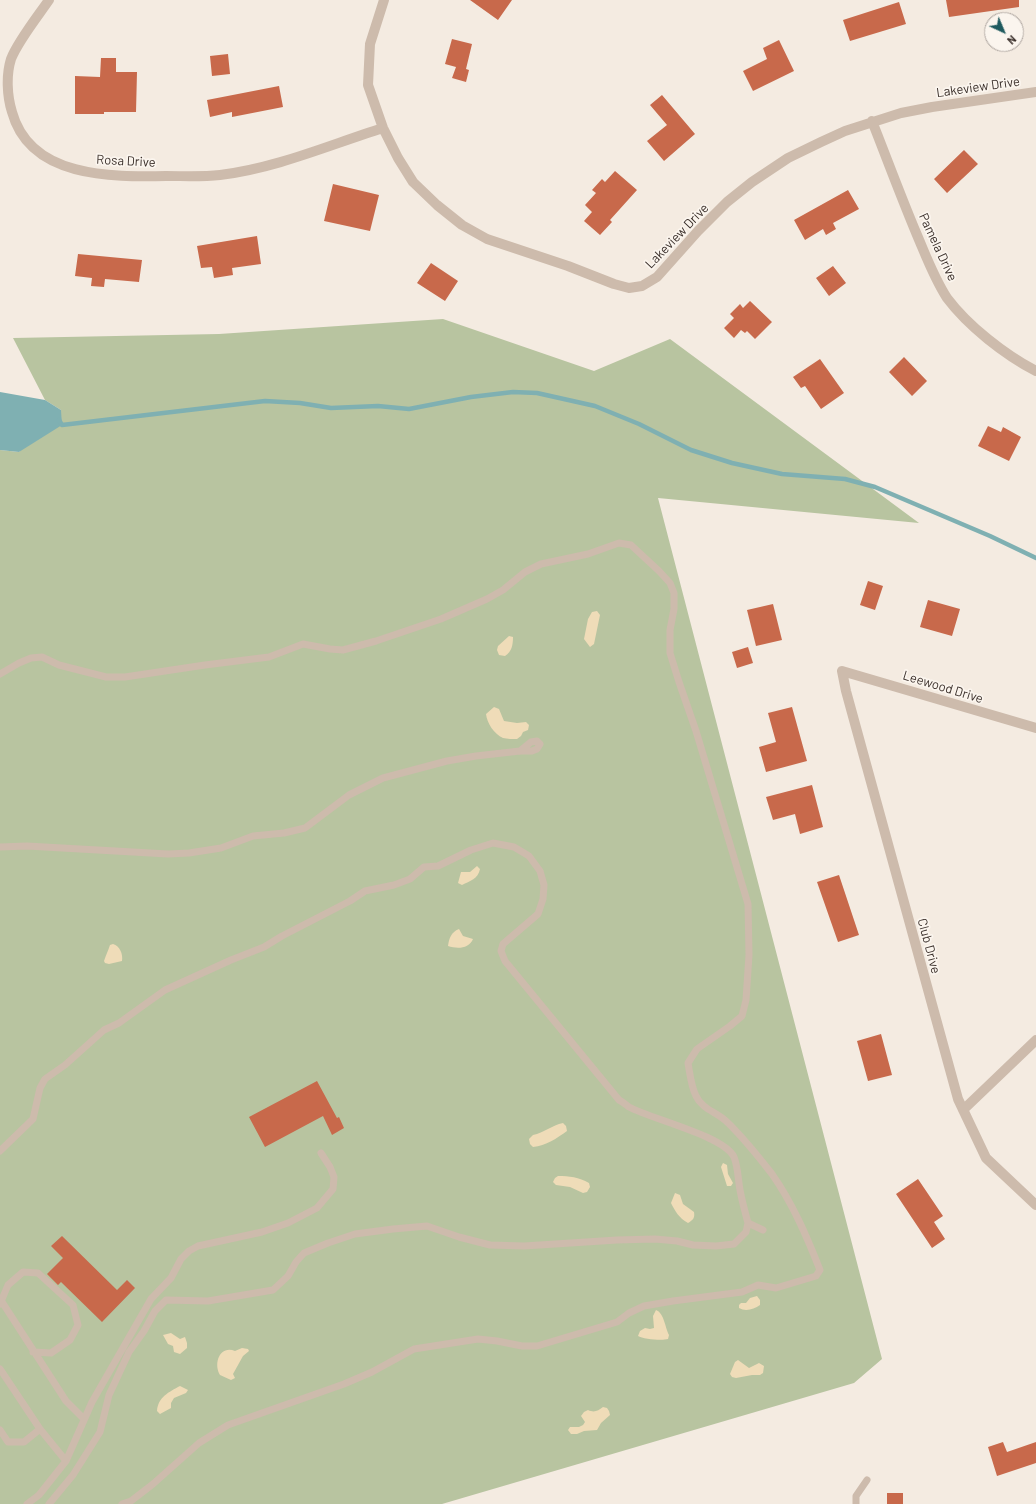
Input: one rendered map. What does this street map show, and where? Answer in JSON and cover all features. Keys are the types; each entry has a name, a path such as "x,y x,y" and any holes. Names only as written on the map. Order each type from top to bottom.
{"street":[{"name":"Rosa Drive","path":"49,0 22,39 11,59 8,98 15,122 28,142 42,155 57,164 78,170 125,177 220,175 281,162 319,151 383,128"},
{"name":"Lakeview Drive","path":"384,0 370,44 368,85 383,128 398,158 413,182 437,205 462,225 487,239 629,288 642,286 657,277 698,231 727,202 788,158 821,142 872,121 901,113 1036,92"},
{"name":"Pamela Drive","path":"872,121 898,190 934,276 948,298 978,330 1012,358 1036,371"},
{"name":"Leewood Drive","path":"842,671 1036,728"},
{"name":"Club Drive","path":"842,671 846,691 958,1099 986,1158 1036,1206"},
{"path":"963,1110 1036,1040"}],"lane":[{"path":"0,674 18,663 37,658 42,658 59,665 100,675 126,677 269,657 303,644 343,650 376,641 441,619 487,599 503,590 526,572 541,564 588,554 619,543 631,545 660,571 670,583 674,594 674,609 670,630 670,653 696,731 748,904 749,955 746,1000 742,1016 697,1049 688,1063 691,1079 696,1096 700,1103 706,1109 724,1120 755,1153 772,1175 798,1219 820,1270 816,1276 776,1288 758,1285 737,1293 644,1306 629,1313 616,1322 537,1346 522,1346 497,1340 478,1339 414,1349 372,1372 344,1384 228,1425 199,1443 131,1501 122,1504"},
{"path":"0,847 27,846 168,854 189,853 221,848 253,836 284,833 306,828 349,795 383,778 447,761 520,751"},
{"path":"0,1151 33,1119 40,1088 45,1079 65,1065 104,1030 119,1023 165,990 219,965 264,947 282,936 350,901 365,891 394,885 410,878 424,868 438,866 471,850 493,843 514,847 529,856 540,871 544,886 543,899 538,914 503,944 501,951 505,961 619,1100 630,1107 703,1136 724,1146 730,1152 734,1157 737,1168 740,1190 748,1223 746,1232 734,1244 716,1246 693,1245 677,1241 655,1239 524,1246 490,1245 459,1238 427,1226 355,1234 328,1242 304,1253 296,1262 288,1276 273,1290 208,1301 166,1300 155,1311 129,1352 109,1395 100,1432 74,1475 49,1504"},
{"path":"27,1504 39,1495 66,1462 92,1402 151,1299 171,1278 181,1259 189,1251 198,1246 262,1232 288,1223 317,1208 333,1189 334,1177 330,1167 321,1153"},
{"path":"748,1223 762,1230"},
{"path":"33,1352 51,1353 70,1340 78,1325 73,1305 38,1273 23,1272 8,1285 1,1303 33,1352 66,1401 84,1419"},
{"path":"0,1369 40,1429 66,1462"},
{"path":"0,1430 8,1442 24,1442 40,1429"},
{"path":"856,1504 856,1496 867,1480"}],"green space":[{"path":"443,319 594,371 670,339 919,523 658,498 882,1359 854,1383 442,1504 0,1504 0,450 19,452 61,410 45,400 13,338 219,334"}],"sand":[{"path":"597,611 600,615 594,644 590,647 584,639 588,619 592,612"},
{"path":"509,636 513,637 511,650 505,656 499,655 497,650 498,646"},
{"path":"494,707 499,709 504,721 517,723 526,722 529,725 528,730 523,732 517,739 503,738 497,734 489,724 486,714"},
{"path":"477,866 480,869 476,877 462,885 458,883 461,872 470,872"},
{"path":"459,929 463,936 473,939 469,945 466,946 455,948 448,946 451,936"},
{"path":"113,944 118,947 122,956 122,961 109,964 105,963 104,961 110,945"},
{"path":"563,1123 566,1126 567,1131 555,1139 533,1147 530,1144 529,1139 533,1135"},
{"path":"723,1163 727,1165 728,1174 733,1183 731,1186 727,1186 721,1167"},
{"path":"558,1176 581,1179 589,1183 590,1187 587,1192 583,1193 570,1187 556,1185 553,1182"},
{"path":"675,1193 680,1195 683,1204 694,1212 693,1219 688,1223 682,1219 671,1203"},
{"path":"757,1296 760,1300 760,1305 750,1310 739,1308 741,1303 746,1303 750,1298"},
{"path":"656,1310 663,1317 669,1335 668,1339 661,1340 638,1336 640,1331 645,1328 654,1328 653,1316"},
{"path":"171,1333 180,1339 185,1337 187,1348 180,1354 174,1352 173,1346 168,1344 163,1335"},
{"path":"242,1348 248,1349 249,1351 243,1356 233,1374 235,1378 231,1380 220,1375 217,1365 219,1356 225,1351 235,1351"},
{"path":"738,1360 749,1368 759,1363 764,1366 763,1373 760,1375 736,1378 732,1377 730,1374 735,1362"},
{"path":"180,1386 188,1390 186,1393 174,1398 171,1403 171,1408 160,1414 157,1411 159,1402 168,1393"},
{"path":"603,1407 607,1408 610,1415 601,1423 597,1430 571,1434 568,1430 570,1427 579,1427 583,1425 585,1422 581,1416 584,1412 588,1410 596,1411"}],"water":[{"path":"0,392 45,400 61,410 62,425 19,452 0,450"}],"building":[{"path":"470,0 512,0 498,20"},
{"path":"946,0 1019,0 1019,7 949,17"},
{"path":"899,2 906,24 850,41 843,20"},
{"path":"452,39 472,44 466,69 469,70 466,82 452,78 456,67 445,64"},
{"path":"779,40 794,71 753,91 743,71 767,59 763,48"},
{"path":"228,54 230,74 212,76 210,56"},
{"path":"101,58 116,58 116,72 137,72 136,112 75,114 75,76 100,77"},
{"path":"279,86 283,107 232,117 232,112 210,117 207,100"},
{"path":"662,95 695,134 664,161 647,141 667,125 650,105"},
{"path":"964,150 978,164 947,193 934,179"},
{"path":"615,171 637,190 610,220 612,222 600,235 584,221 592,212 585,205 596,193 592,190 602,179 605,182"},
{"path":"333,184 379,195 370,231 324,221"},
{"path":"848,190 859,209 833,223 836,229 826,235 823,229 805,240 794,220"},
{"path":"257,236 261,264 232,268 233,275 214,278 212,267 201,268 197,246"},
{"path":"78,254 142,260 139,282 105,279 104,287 91,286 92,278 75,276"},
{"path":"431,263 458,281 445,301 417,283"},
{"path":"833,266 846,283 829,296 816,278"},
{"path":"750,301 772,322 755,339 747,331 745,333 741,330 734,338 724,328 734,318 730,314 740,304 743,308"},
{"path":"904,357 927,381 912,396 889,372"},
{"path":"820,359 844,393 821,409 805,386 801,388 793,377"},
{"path":"988,426 1001,432 1003,427 1021,437 1009,461 978,446"},
{"path":"868,581 883,586 875,610 860,605"},
{"path":"928,600 960,609 952,636 920,627"},
{"path":"773,604 782,640 756,646 747,610"},
{"path":"748,647 753,663 737,668 732,652"},
{"path":"792,707 807,761 766,772 759,747 776,742 768,713"},
{"path":"812,785 823,827 800,834 795,814 773,820 766,797"},
{"path":"839,875 859,935 838,942 817,882"},
{"path":"881,1034 892,1075 868,1081 857,1041"},
{"path":"317,1081 344,1128 332,1135 323,1116 265,1147 249,1117"},
{"path":"918,1179 943,1216 934,1222 945,1239 932,1248 896,1194"},
{"path":"62,1236 117,1290 127,1280 135,1288 102,1322 61,1282 58,1285 47,1274 63,1258 51,1246"},
{"path":"1003,1442 1007,1452 1036,1442 1036,1463 997,1476 988,1447"},
{"path":"887,1493 903,1493 903,1504 887,1504"}],"waterway":[{"path":"59,420 62,425 265,401 300,403 331,408 378,406 409,409 471,397 513,392 537,393 595,406 639,424 691,450 732,463 782,474 845,479 875,487 990,536 1036,558"}]}
